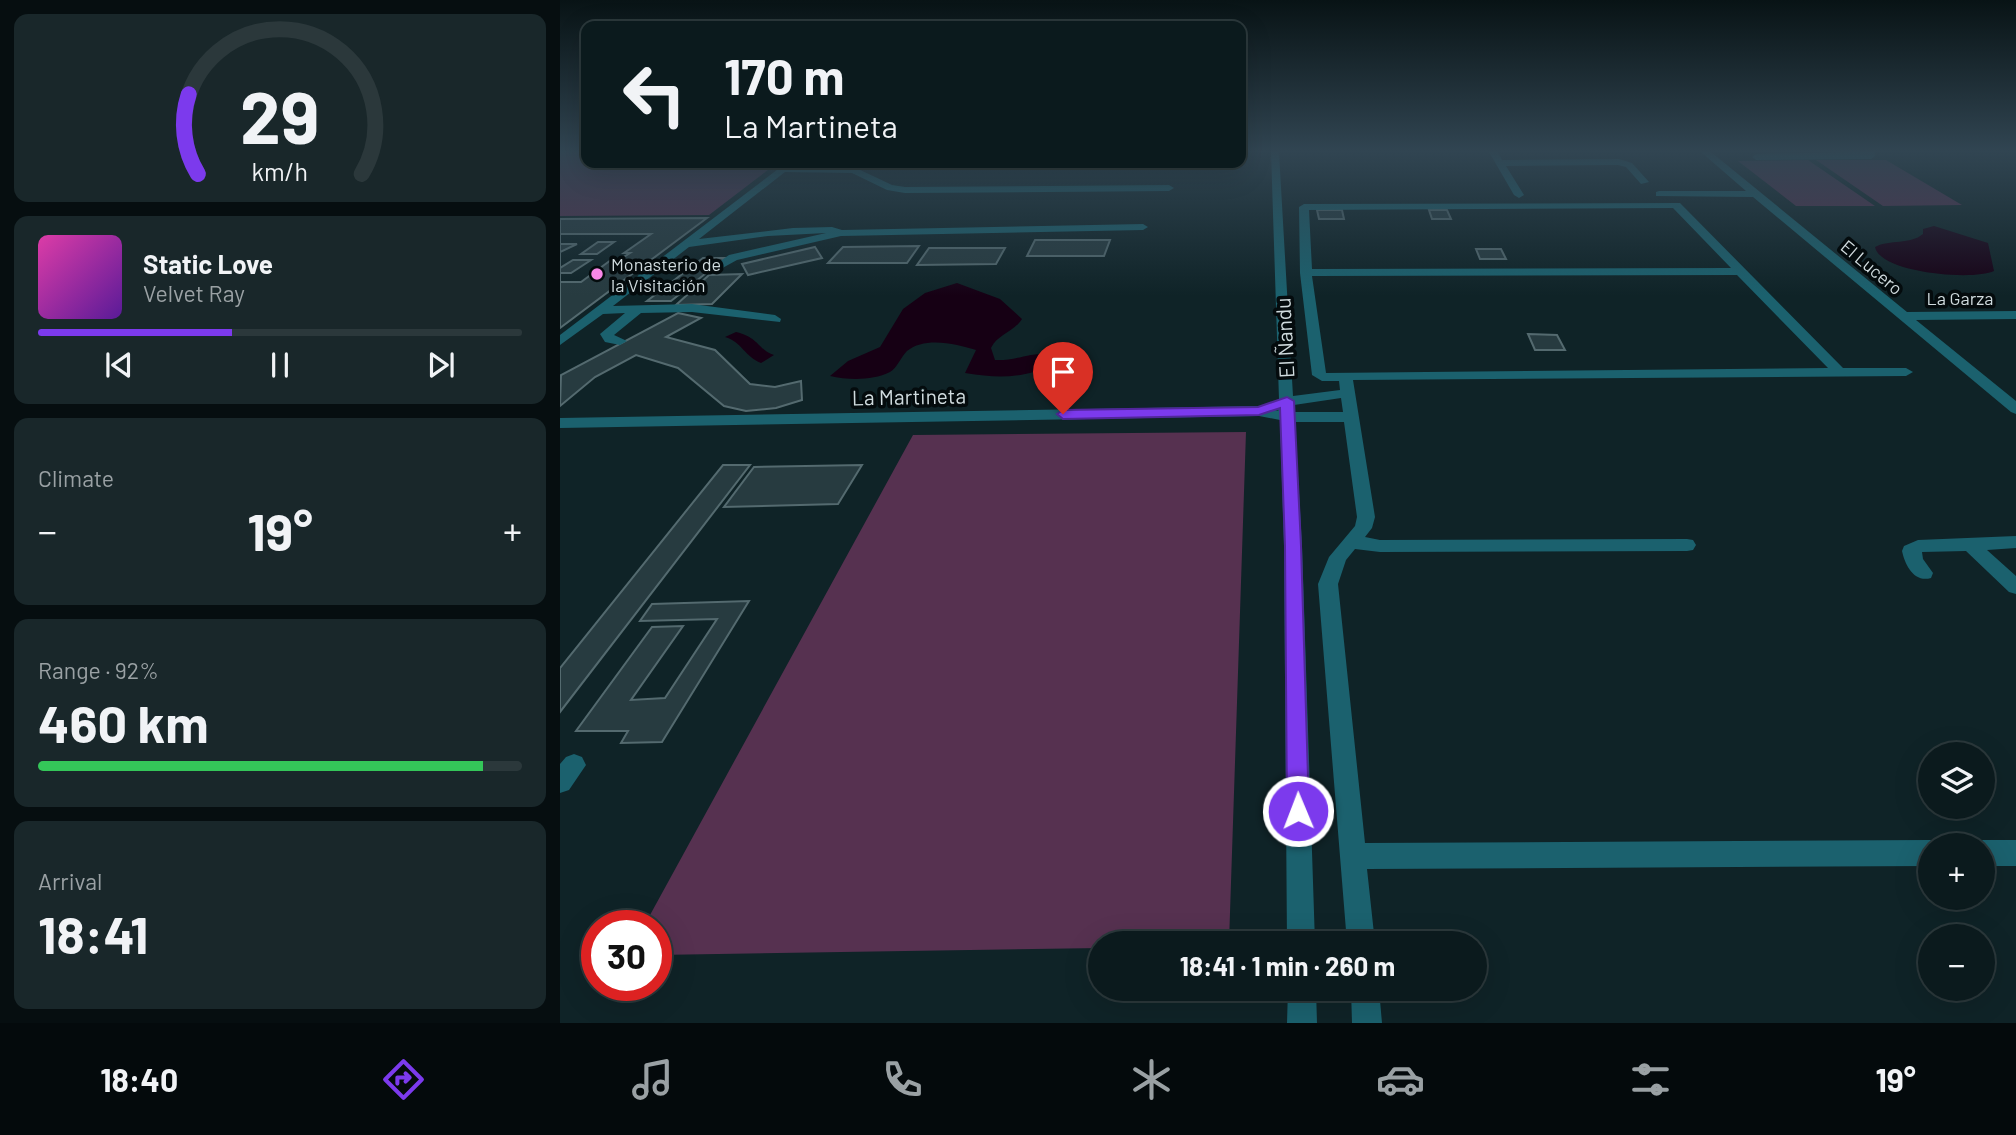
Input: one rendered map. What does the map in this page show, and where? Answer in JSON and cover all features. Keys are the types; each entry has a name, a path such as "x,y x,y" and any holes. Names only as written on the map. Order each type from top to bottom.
{"street":[{"path":"560,341 742,200"},
{"path":"1277,200 1290,200"},
{"name":"El Ñandu","path":"1277,200 1293,559 1301,931"},
{"name":"El Lucero","path":"1764,200 2016,409"},
{"path":"1839,372 1676,205 1304,207 1306,273 1319,375 1347,385 1906,372"},
{"path":"717,268 733,257 841,233 1143,227"},
{"path":"685,244 811,229 833,228 841,233"},
{"path":"1306,273 1738,271"},
{"path":"600,310 702,308 775,319"},
{"path":"620,341 610,339 607,334 637,310"},
{"name":"La Garza","path":"1904,316 2016,315"},
{"path":"1287,409 1347,385"},
{"path":"1347,385 1366,517 1363,528 1338,557 1328,584 1360,931"},
{"path":"1287,409 1350,417"},
{"name":"La Martineta","path":"560,423 1287,409"},
{"path":"1353,542 1380,547 1687,545"},
{"path":"1924,573 1914,562 1911,551 1918,546 2016,542"},
{"path":"1970,545 2016,587"},
{"path":"1355,856 1918,853"},
{"path":"1995,853 2016,853"},
{"path":"1302,1001 1302,1023"},
{"path":"1366,1001 1367,1023"}],"shaded area":[{"path":"560,200 729,200 709,215 560,216"},
{"path":"1788,200 1866,200 1875,206 1796,206"},
{"path":"1874,200 1953,200 1962,205 1883,206"},
{"path":"1934,226 1988,243 1994,271 1948,275 1909,269 1881,256 1875,247 1912,240 1923,234 1923,229"},
{"path":"957,283 1000,299 1022,319 994,343 991,348 995,360 1055,354 1056,365 1011,376 965,373 976,350 932,343 914,346 892,370 883,375 860,379 830,376 848,361 880,347 903,309 925,293"},
{"path":"736,332 750,337 774,355 761,363 751,357 736,342 725,337"},
{"path":"1246,432 1229,931 1088,931 1088,948 672,955 672,910 653,910 913,435"}],"building":[{"path":"1317,210 1342,210 1344,219 1319,219"},
{"path":"1429,210 1447,210 1451,219 1432,219"},
{"name":"Monasterio de la Visitación","path":"707,218 560,328 560,219"},
{"path":"560,234 651,234 624,253 630,253 619,260 611,260 581,282 560,282 560,273 571,273 591,260 573,260 560,268 560,252 577,244 560,244","holes":["598,242 614,242 597,254 581,254"]},
{"path":"1035,240 1110,240 1104,256 1027,256"},
{"path":"919,246 907,263 828,263 843,247"},
{"path":"815,247 822,258 748,275 742,264"},
{"path":"929,248 1005,248 996,264 917,265"},
{"path":"1476,249 1501,249 1506,259 1480,259"},
{"path":"703,258 725,258 671,301 647,301"},
{"path":"742,274 712,304 676,305 709,275"},
{"path":"678,313 701,318 666,337 715,350 750,384 775,387 801,381 802,400 776,408 746,411 724,406 678,368 636,355 595,377 560,406 561,375"},
{"path":"1528,334 1557,335 1565,350 1535,350"},
{"path":"723,465 750,465 560,712 560,668"},
{"path":"862,465 838,504 724,507 754,467"},
{"path":"749,601 662,742 621,743 628,731 576,731 652,627 683,626 631,700 665,698 717,619 640,621 652,604"}],"place":[{"name":"Monasterio de la Visitación","path":"597,274"}],"route":[{"path":"1063,414 1259,411 1287,401 1293,546 1298,811"}]}
